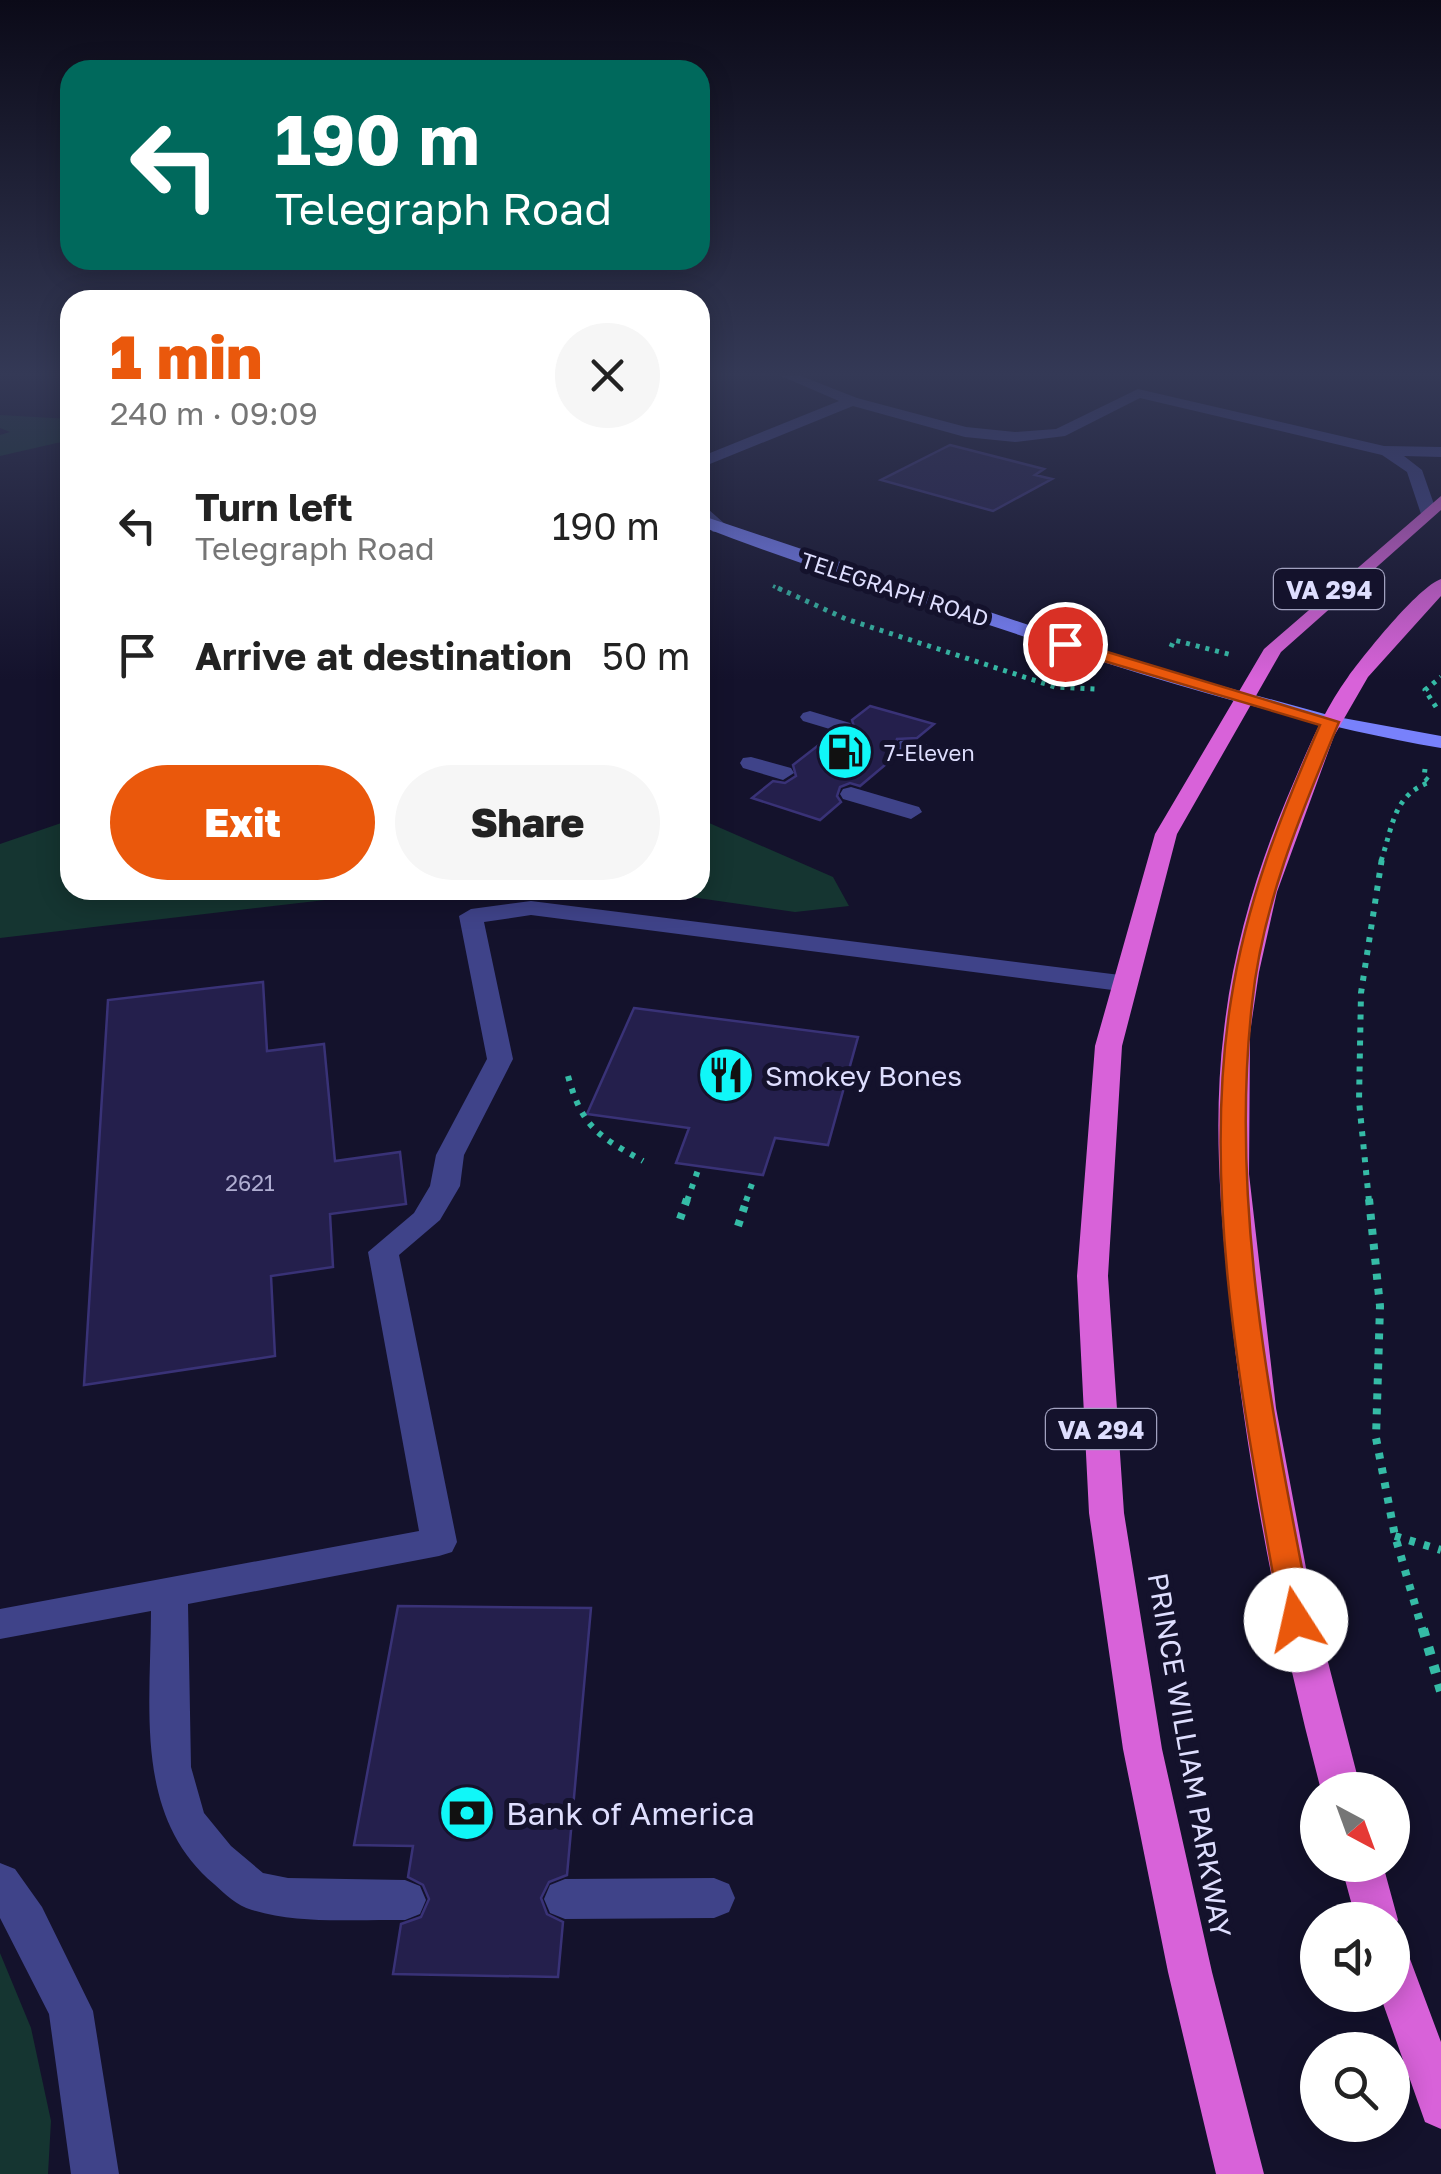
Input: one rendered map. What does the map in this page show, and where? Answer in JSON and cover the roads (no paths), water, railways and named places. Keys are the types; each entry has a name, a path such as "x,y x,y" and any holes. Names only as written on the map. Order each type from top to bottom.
{"highway":[{"name":"PRINCE WILLIAM PARKWAY","path":"1240,2174 1184,1953 1131,1688 1104,1470 1094,1311 1095,1178 1104,1065 1144,891 1170,820 1199,758 1274,646 1334,584 1434,505"},
{"name":"VA 294","path":"1336,1772 1303,1654 1252,1379 1236,1212 1234,1100 1241,1001 1260,911 1283,832 1330,722 1351,687 1394,633 1441,585"},
{"path":"1408,2012 1441,2106"}],"main road":[{"name":"TELEGRAPH ROAD","path":"710,524 952,608 1237,698 1330,722 1441,742"}],"lane":[{"path":"1418,477 1434,505"},
{"path":"810,717 844,727"},
{"path":"908,746 939,755"},
{"path":"751,763 783,773"},
{"path":"851,794 912,812"},
{"path":"0,1624 439,1542 383,1252 425,1220 445,1186 450,1154 500,1059 470,916 531,908 1120,983"},
{"path":"168,1593 170,1767 186,1822 216,1860 252,1890 288,1898 405,1900"},
{"path":"0,1883 27,1921 71,2011 95,2174"},
{"path":"565,1899 714,1898"}],"place":[{"name":"7-Eleven","path":"845,752"},
{"name":"Smokey Bones","path":"726,1075"},
{"name":"Bank of America","path":"467,1813"}]}
